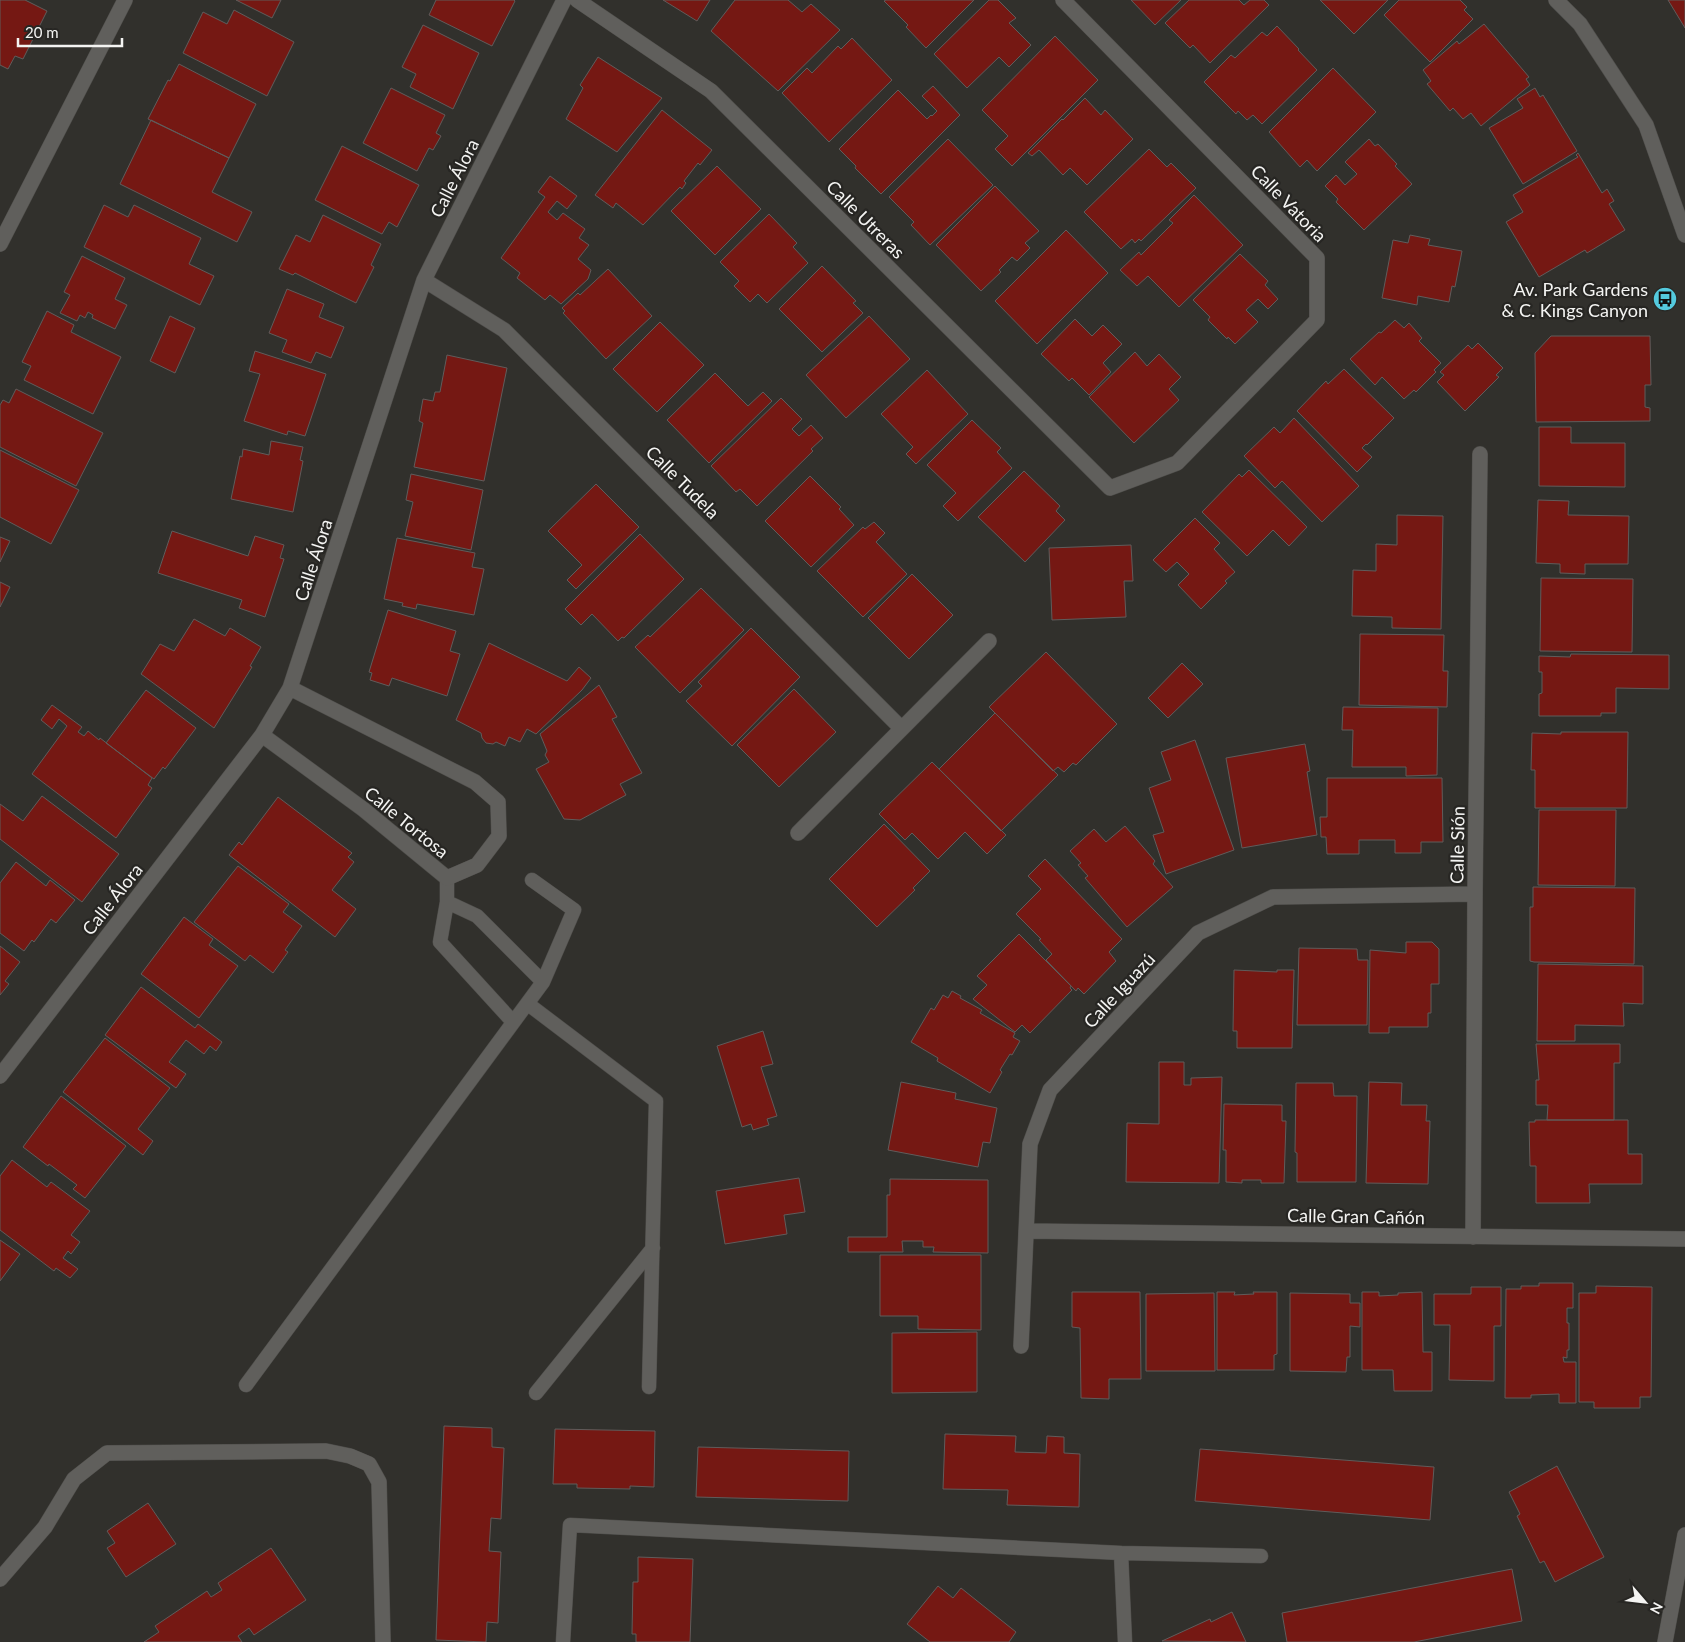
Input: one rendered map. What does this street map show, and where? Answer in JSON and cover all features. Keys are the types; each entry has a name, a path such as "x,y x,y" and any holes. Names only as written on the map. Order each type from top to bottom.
{"street":[{"path":"0,244 125,0"},
{"name":"Calle Álora","path":"0,1076 262,735 290,688 424,280 564,0"},
{"name":"Calle Utreras","path":"577,0 711,91 1110,488"},
{"name":"Calle Vatoria","path":"1063,0 1316,258 1317,320 1177,463 1110,488"},
{"path":"1556,0 1580,24 1646,125 1685,235"},
{"name":"Calle Tudela","path":"424,280 504,330 901,728"},
{"name":"Calle Sión","path":"1473,1236 1480,454"},
{"path":"798,833 989,641"},
{"name":"Calle Tortosa","path":"262,735 363,809 447,878 477,865 499,836 498,802 475,782 290,688"},
{"name":"Calle Iguazú","path":"1021,1346 1030,1144 1050,1090 1198,933 1273,897 1475,894"},
{"name":"Calle Gran Cañón","path":"1026,1231 1685,1239"},
{"path":"0,1579 45,1526 74,1479 107,1453 326,1451 350,1456 369,1464 380,1482 384,1642"},
{"path":"1665,1642 1685,1535"}],"lane":[{"path":"447,878 446,902 440,942 513,1022"},
{"path":"246,1385 543,982 574,910 532,880"},
{"path":"446,902 477,916 543,982"},
{"path":"528,1004 656,1101 649,1387"},
{"path":"536,1393 653,1248"},
{"path":"564,1642 570,1525 1121,1553 1261,1556"},
{"path":"1121,1553 1125,1642"}],"building":[{"path":"0,0 25,0 47,11 23,59 15,56 8,69 0,65"},
{"path":"236,0 281,0 272,18"},
{"path":"436,0 515,1 492,46 429,15"},
{"path":"663,0 710,0 697,21"},
{"path":"735,0 788,0 802,12 811,4 840,30 778,91 711,31"},
{"path":"974,0 926,48 906,27 908,25 884,1"},
{"path":"989,0 998,0 1016,18 1009,23 1031,45 1009,67 999,57 967,88 934,54"},
{"path":"1131,0 1181,0 1155,25"},
{"path":"1189,0 1239,0 1244,5 1250,0 1264,0 1269,5 1210,63 1193,45 1190,48 1165,23"},
{"path":"1320,0 1388,0 1354,34"},
{"path":"1399,0 1460,0 1467,7 1464,10 1473,19 1430,62 1384,15"},
{"path":"1668,0 1685,0 1685,28"},
{"path":"234,10 294,42 267,96 183,53 203,12 227,24"},
{"path":"1484,24 1529,77 1526,79 1530,85 1481,126 1471,113 1463,119 1453,108 1450,111 1427,84 1431,81 1423,70 1457,41 1459,44"},
{"path":"423,25 479,53 453,109 410,87 416,74 402,67"},
{"path":"1277,26 1317,70 1262,124 1253,115 1247,120 1238,111 1236,114 1204,82 1231,55 1235,58 1262,32 1267,36"},
{"path":"1055,36 1098,80 1012,166 995,149 1008,136 982,110"},
{"path":"852,38 892,80 829,142 782,93 807,68 812,73 838,46 841,49"},
{"path":"598,57 662,98 617,152 566,119 583,88 580,85"},
{"path":"179,64 256,104 229,158 148,119 168,80 170,81"},
{"path":"1333,68 1376,112 1317,171 1307,160 1300,167 1269,132"},
{"path":"933,86 960,115 881,194 839,149 898,90 927,119 932,116 937,111 922,96"},
{"path":"391,88 445,115 436,133 441,136 433,150 429,148 417,171 363,143"},
{"path":"1535,88 1540,97 1543,95 1577,151 1523,184 1489,128 1523,108 1517,99"},
{"path":"1085,98 1101,115 1105,110 1133,139 1087,185 1070,168 1063,175 1039,150 1032,156 1028,153"},
{"path":"662,110 712,150 700,165 698,163 684,181 686,183 682,189 680,187 643,225 616,203 613,208 595,195"},
{"path":"151,120 229,158 212,192 252,212 237,242 120,184"},
{"path":"948,139 993,185 930,245 911,225 914,222 889,197"},
{"path":"1369,139 1375,146 1378,144 1397,164 1395,166 1412,184 1364,230 1336,202 1338,199 1325,186 1336,175 1345,185 1357,174 1345,162"},
{"path":"342,146 419,185 397,227 389,222 382,234 315,200"},
{"path":"1149,149 1167,167 1171,163 1196,188 1141,241 1139,239 1135,243 1132,239 1121,249 1084,212"},
{"path":"1578,153 1602,193 1607,189 1614,201 1609,204 1625,230 1587,253 1585,250 1539,277 1506,222 1523,212 1513,195 1578,157 1576,155"},
{"path":"717,166 761,209 715,255 671,211"},
{"path":"550,176 577,196 567,209 557,201 548,212 557,220 563,213 585,229 579,238 589,245 578,259 591,270 588,279 561,304 550,295 545,300 517,278 520,273 501,258 545,197 538,192"},
{"path":"995,186 1039,231 1025,243 1030,248 1017,261 1012,257 999,270 1001,272 981,291 936,245"},
{"path":"1194,195 1243,245 1179,307 1148,276 1137,286 1120,270 1139,252 1141,255 1173,223 1169,220"},
{"path":"104,205 128,217 134,205 201,238 189,264 214,276 200,305 84,247"},
{"path":"769,214 797,243 793,247 808,263 767,303 758,294 750,302 734,286 739,281 720,262"},
{"path":"323,215 381,244 371,265 374,267 356,303 295,273 293,275 279,269 296,235 310,242"},
{"path":"1066,230 1108,273 1037,344 995,301"},
{"path":"1410,235 1430,239 1428,245 1462,251 1455,287 1452,286 1449,302 1418,296 1417,305 1382,298 1393,240 1408,243"},
{"path":"1240,254 1268,281 1265,285 1278,299 1268,309 1258,299 1246,310 1258,322 1235,344 1228,337 1227,339 1208,320 1210,317 1193,300"},
{"path":"82,256 125,278 115,299 127,305 115,329 92,318 93,315 88,312 85,318 80,315 77,321 60,313 70,295 64,292"},
{"path":"822,266 856,301 853,303 863,313 822,352 779,309"},
{"path":"608,269 652,316 606,359 563,313 565,311 562,308 578,293 580,295"},
{"path":"287,289 324,304 319,317 344,327 331,358 316,352 311,363 282,352 287,340 269,333"},
{"path":"47,311 74,325 71,332 121,357 93,414 24,380 31,366 22,362"},
{"path":"170,316 195,328 175,373 150,361"},
{"path":"869,316 910,359 846,418 806,375"},
{"path":"1075,319 1092,336 1103,325 1122,344 1103,363 1111,372 1089,395 1072,378 1069,381 1041,354"},
{"path":"1395,320 1404,328 1409,323 1422,338 1419,341 1441,363 1434,370 1436,372 1416,392 1414,390 1404,399 1382,377 1375,385 1350,359"},
{"path":"660,322 704,365 657,412 613,369"},
{"path":"1551,336 1650,336 1651,385 1645,385 1645,407 1650,408 1650,421 1536,422 1535,353"},
{"path":"1478,343 1503,368 1496,375 1499,377 1465,411 1437,382 1444,375 1440,372 1468,345 1472,349"},
{"path":"255,351 326,374 305,436 288,431 287,435 244,421 260,374 249,371"},
{"path":"1135,352 1147,366 1159,354 1181,377 1169,389 1179,400 1134,443 1089,397"},
{"path":"447,355 507,368 484,481 414,467 423,423 419,421 423,399 433,401 435,392 440,392"},
{"path":"1344,369 1394,418 1362,448 1372,457 1357,472 1297,411 1326,381 1328,384"},
{"path":"927,370 968,414 916,464 906,454 913,447 881,414"},
{"path":"715,373 748,406 763,392 772,401 709,463 667,420"},
{"path":"16,389 103,433 76,486 0,447 0,405 3,400 9,403"},
{"path":"781,398 802,419 792,429 799,436 811,425 823,438 811,449 813,451 757,506 740,489 736,492 711,466"},
{"path":"1294,418 1359,486 1322,522 1282,481 1275,488 1244,456 1274,427 1280,433"},
{"path":"972,420 1001,448 997,452 1012,468 958,521 943,506 956,493 927,465"},
{"path":"1539,427 1571,427 1571,443 1625,443 1625,487 1539,486"},
{"path":"271,441 303,447 300,460 303,461 293,512 231,499 243,449 269,455"},
{"path":"0,450 79,490 51,544 0,517"},
{"path":"1249,470 1307,527 1289,546 1273,530 1247,556 1202,512 1239,474 1242,477"},
{"path":"1024,471 1060,506 1056,511 1065,520 1025,562 978,517"},
{"path":"411,474 483,490 471,550 405,536 413,502 406,500"},
{"path":"810,476 841,507 839,509 854,525 811,567 765,521"},
{"path":"596,484 639,527 576,589 567,580 582,565 548,531"},
{"path":"1538,500 1569,501 1568,515 1629,516 1628,564 1585,564 1585,574 1560,573 1560,564 1536,563"},
{"path":"1397,515 1443,516 1441,629 1392,628 1392,617 1352,616 1353,570 1376,571 1376,544 1397,545"},
{"path":"1195,518 1220,543 1214,549 1235,572 1225,581 1227,583 1201,609 1178,585 1189,574 1177,562 1166,572 1153,560"},
{"path":"874,522 885,533 876,542 907,574 863,617 817,571 863,527 865,529"},
{"path":"172,531 248,556 255,536 284,545 280,558 284,559 265,617 239,608 242,600 158,573"},
{"path":"640,534 684,579 624,638 622,637 618,641 592,614 581,625 565,609"},
{"path":"0,537 10,541 0,562"},
{"path":"397,538 475,553 472,567 484,569 474,615 417,604 416,609 402,606 403,603 384,599"},
{"path":"1131,545 1133,581 1124,581 1126,617 1052,620 1049,548"},
{"path":"912,574 953,615 909,659 868,618"},
{"path":"1541,578 1633,579 1632,652 1540,651"},
{"path":"0,582 10,587 0,607"},
{"path":"701,588 744,630 680,693 635,647 648,635 650,637"},
{"path":"388,610 456,631 450,651 460,654 447,696 392,678 389,686 370,680 372,673 369,672"},
{"path":"194,619 225,636 230,628 261,647 250,666 252,667 214,728 141,674 160,644 174,651"},
{"path":"751,628 800,677 732,746 686,701 702,686 698,682"},
{"path":"1360,634 1444,635 1443,671 1448,671 1447,707 1359,705"},
{"path":"489,643 567,681 579,667 591,678 582,690 536,734 527,729 520,742 509,737 505,746 496,742 493,744 486,743 481,733 456,720"},
{"path":"1046,652 1117,724 1076,765 1073,763 1064,772 1058,767 1053,771 989,707"},
{"path":"1571,654 1669,655 1669,689 1616,688 1616,713 1601,713 1601,716 1539,716 1542,672 1539,672 1539,656 1570,657"},
{"path":"1182,663 1203,684 1168,718 1148,698"},
{"path":"599,685 617,717 612,719 642,773 620,784 626,795 580,820 564,819 536,769 549,762 545,755 547,751 540,734"},
{"path":"794,689 836,732 779,787 737,745"},
{"path":"146,690 196,728 165,769 163,767 154,779 106,743"},
{"path":"52,705 82,727 78,732 84,736 88,731 99,740 100,738 152,778 148,785 152,788 116,838 32,774 67,726 59,719 52,729 41,720"},
{"path":"1343,707 1438,708 1437,775 1406,776 1406,767 1352,767 1353,730 1342,730"},
{"path":"995,713 1058,775 1001,831 939,769"},
{"path":"1561,732 1628,732 1627,808 1535,808 1535,770 1531,770 1532,733 1561,734"},
{"path":"1195,740 1234,850 1166,874 1153,835 1164,832 1149,788 1171,780 1161,752"},
{"path":"1305,744 1310,771 1307,772 1317,835 1242,848 1226,758"},
{"path":"932,762 1006,835 987,854 965,832 938,859 912,833 905,840 879,814"},
{"path":"1327,778 1442,778 1443,842 1421,842 1421,853 1395,853 1395,840 1359,840 1359,854 1327,854 1326,837 1321,837 1320,817 1327,817"},
{"path":"42,796 119,854 82,902 0,839 0,804 23,821"},
{"path":"278,797 352,853 348,857 354,862 332,890 356,909 335,937 229,855 239,842 242,845"},
{"path":"1539,810 1616,810 1615,886 1538,885"},
{"path":"884,824 930,871 913,888 915,890 877,927 829,879"},
{"path":"1125,826 1155,861 1153,864 1173,887 1127,927 1085,878 1088,876 1078,865 1081,863 1070,851 1094,829 1106,842"},
{"path":"1045,859 1122,939 1109,952 1116,961 1084,994 1078,988 1076,991 1046,960 1052,954 1039,940 1041,939 1016,914 1041,889 1028,876"},
{"path":"16,862 46,886 50,880 75,900 56,923 51,919 34,942 32,940 24,951 0,933 0,883"},
{"path":"238,866 289,904 283,912 302,926 285,950 288,952 273,973 250,955 245,961 194,922"},
{"path":"1533,887 1635,888 1634,964 1530,961 1530,907 1533,907"},
{"path":"184,917 213,939 209,945 238,966 199,1018 141,974"},
{"path":"1019,934 1071,986 1072,990 1030,1033 1022,1025 1015,1032 973,999 987,985 977,976"},
{"path":"1406,942 1432,942 1439,949 1439,984 1431,984 1431,1013 1428,1013 1428,1027 1389,1027 1389,1033 1369,1033 1370,950 1406,953"},
{"path":"0,946 20,962 5,981 9,984 0,995"},
{"path":"1299,948 1357,949 1358,960 1368,960 1367,1025 1297,1025"},
{"path":"1538,964 1643,966 1643,1004 1623,1003 1624,1026 1575,1025 1575,1041 1537,1041"},
{"path":"1234,970 1277,972 1277,970 1294,970 1292,1048 1237,1048 1237,1031 1233,1031"},
{"path":"141,987 195,1028 198,1024 222,1042 216,1051 210,1046 204,1054 186,1040 169,1062 186,1074 176,1088 105,1035"},
{"path":"952,991 961,996 960,998 982,1010 980,1013 1015,1033 1013,1037 1020,1041 1000,1070 1002,1072 990,1093 937,1061 938,1058 911,1042 931,1008 934,1010 943,995 948,998"},
{"path":"763,1031 773,1064 761,1067 777,1116 767,1119 769,1125 753,1130 751,1124 742,1127 717,1046"},
{"path":"105,1038 170,1088 138,1129 153,1141 143,1155 63,1092"},
{"path":"1536,1044 1620,1044 1620,1063 1614,1063 1614,1120 1547,1120 1548,1105 1536,1105 1536,1080 1539,1080"},
{"path":"1159,1062 1184,1062 1184,1085 1191,1085 1191,1078 1222,1077 1219,1183 1126,1182 1127,1123 1159,1124"},
{"path":"901,1082 956,1093 955,1099 997,1108 990,1143 983,1142 978,1167 888,1150"},
{"path":"1369,1082 1402,1083 1401,1105 1427,1105 1426,1121 1430,1121 1428,1184 1366,1183"},
{"path":"1296,1083 1333,1083 1334,1096 1357,1096 1356,1182 1297,1182 1297,1153 1295,1152"},
{"path":"61,1096 126,1146 85,1198 73,1189 77,1185 23,1147"},
{"path":"1224,1104 1282,1105 1282,1121 1286,1121 1284,1183 1261,1183 1261,1180 1242,1180 1242,1183 1226,1182 1226,1150 1223,1150"},
{"path":"1535,1120 1628,1120 1628,1154 1642,1154 1642,1184 1589,1184 1590,1203 1536,1203 1536,1166 1530,1166 1529,1122 1535,1122"},
{"path":"12,1160 47,1187 51,1182 90,1211 71,1235 80,1242 71,1254 68,1251 63,1258 78,1269 70,1278 56,1268 54,1271 0,1230 0,1176"},
{"path":"799,1178 805,1212 784,1215 787,1234 725,1244 716,1191"},
{"path":"890,1179 988,1180 988,1253 933,1252 934,1247 923,1247 923,1241 902,1241 903,1252 848,1252 848,1237 887,1237 887,1195 890,1195"},
{"path":"0,1240 20,1254 0,1281"},
{"path":"880,1255 981,1255 981,1330 918,1329 918,1316 880,1316"},
{"path":"1539,1283 1573,1283 1573,1308 1567,1308 1569,1350 1567,1350 1567,1358 1563,1357 1564,1362 1576,1362 1576,1403 1559,1403 1559,1394 1531,1395 1531,1398 1505,1398 1506,1289 1521,1289 1521,1286 1539,1286"},
{"path":"1596,1286 1652,1287 1651,1397 1640,1397 1640,1408 1594,1408 1594,1402 1579,1402 1579,1293 1596,1293"},
{"path":"1471,1287 1501,1287 1501,1326 1494,1326 1494,1381 1449,1380 1450,1325 1434,1325 1434,1294 1471,1294"},
{"path":"1072,1292 1140,1292 1141,1379 1109,1379 1109,1399 1081,1398 1080,1328 1072,1327"},
{"path":"1217,1292 1235,1292 1234,1295 1254,1294 1253,1292 1277,1292 1277,1354 1274,1355 1274,1370 1217,1370"},
{"path":"1362,1292 1379,1292 1379,1296 1422,1292 1423,1352 1432,1352 1432,1391 1394,1391 1393,1370 1362,1370"},
{"path":"1214,1293 1215,1371 1146,1371 1146,1294"},
{"path":"1290,1293 1350,1294 1350,1303 1360,1303 1360,1327 1350,1326 1350,1357 1347,1357 1346,1372 1290,1371"},
{"path":"977,1332 977,1392 892,1393 892,1333"},
{"path":"444,1426 492,1428 492,1447 504,1448 501,1519 491,1518 489,1551 501,1552 498,1623 487,1622 486,1642 436,1640"},
{"path":"555,1429 655,1431 654,1487 630,1486 630,1489 577,1488 577,1484 553,1484"},
{"path":"945,1434 1016,1436 1015,1452 1046,1453 1047,1436 1064,1437 1064,1453 1080,1454 1079,1507 1007,1505 1008,1490 943,1489"},
{"path":"698,1447 849,1451 848,1501 696,1497"},
{"path":"1200,1449 1434,1467 1430,1520 1195,1501"},
{"path":"1557,1466 1604,1557 1555,1582 1544,1561 1540,1563 1517,1516 1520,1514 1509,1492"},
{"path":"148,1503 176,1544 126,1577 107,1548 115,1543 107,1531"},
{"path":"271,1548 306,1600 254,1635 249,1628 238,1636 242,1642 144,1642 159,1632 155,1626 207,1591 211,1597 222,1590 218,1583"},
{"path":"638,1557 693,1559 690,1642 636,1642 636,1634 632,1634 633,1582 638,1582"},
{"path":"1512,1569 1522,1621 1414,1642 1287,1642 1282,1613"},
{"path":"938,1586 953,1598 961,1588 1016,1632 1009,1642 930,1642 907,1624"},
{"path":"1232,1612 1246,1642 1162,1641 1210,1619 1211,1622"}],"place":[{"name":"Av. Park Gardens & C. Kings Canyon","path":"1665,299"}]}
